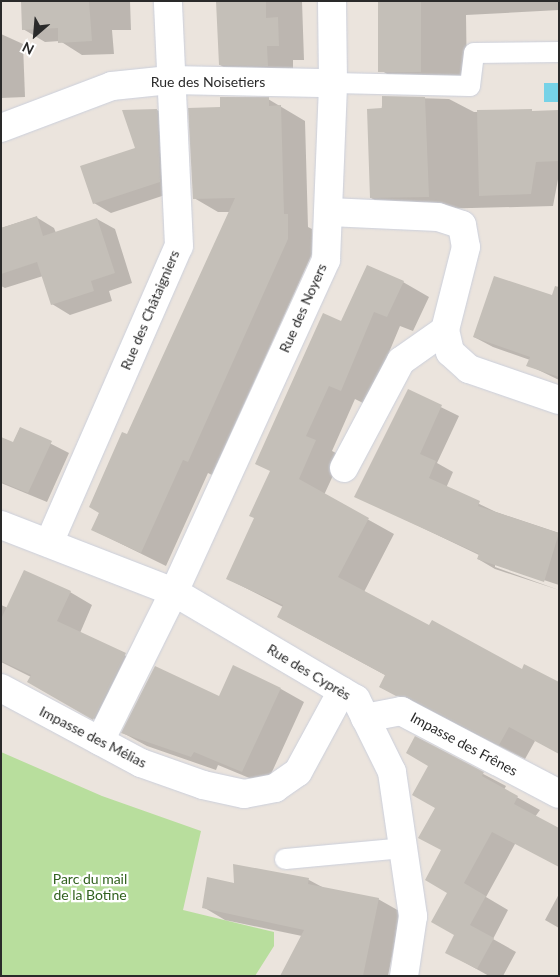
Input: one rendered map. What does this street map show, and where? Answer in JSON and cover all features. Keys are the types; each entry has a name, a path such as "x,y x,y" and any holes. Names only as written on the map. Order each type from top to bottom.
{"street":[{"name":"Rue des Châtaigniers","path":"49,543 178,246 168,1"},
{"name":"Rue des Noyers","path":"100,742 174,592 326,260 333,83 332,1"},
{"name":"Rue des Noisetiers","path":"1,128 112,86 170,80 333,83"},
{"path":"329,212 438,217 462,225 466,247 444,330 450,352 469,369 559,400"},
{"path":"344,468 401,361 444,330"},
{"name":"Rue des Cyprès","path":"1,525 174,592 356,699 392,772 413,916 404,976"},
{"name":"Impasse des Mélias","path":"1,688 140,763 203,785 244,794 275,788 298,772 342,691"},
{"name":"Impasse des Frênes","path":"365,718 401,711 559,794"}],"lane":[{"path":"333,83 470,86 474,53 559,52"},
{"path":"285,859 403,848"}],"green space":[{"name":"Parc du mail de la Botine","path":"1,752 102,796 201,831 183,910 274,932 274,946 255,976 1,976"}],"water":[{"path":"544,83 559,83 559,102 544,102"}],"building":[{"path":"21,1 89,1 92,41 58,43 58,28 22,30"},
{"path":"216,1 266,1 266,18 278,17 279,46 267,46 268,66 219,65"},
{"path":"378,1 421,1 421,72 378,72"},
{"path":"382,96 425,97 429,197 370,198 367,109 382,108"},
{"path":"220,97 269,97 269,106 281,105 284,214 288,214 288,239 188,462 183,460 141,553 91,530 99,513 89,507 122,432 127,434 235,198 193,199 188,108 220,107"},
{"path":"157,109 160,182 93,204 80,166 135,148 122,110"},
{"path":"532,109 532,111 559,110 559,161 536,162 531,194 479,196 477,110"},
{"path":"37,216 43,236 97,218 115,273 91,281 94,291 51,305 37,262 1,274 1,228"},
{"path":"367,265 404,281 387,317 374,312 341,391 329,386 306,436 316,440 299,479 369,518 338,577 429,625 432,620 522,669 524,664 559,682 559,754 509,727 499,745 408,697 396,696 379,687 385,675 277,617 283,605 226,579 254,518 249,516 270,471 255,464 323,313 341,321"},
{"path":"494,276 552,295 555,286 559,287 559,377 526,366 530,357 473,337"},
{"path":"408,389 442,405 420,454 436,461 429,478 480,501 478,506 559,533 544,582 477,559 479,554 354,497"},
{"path":"20,427 52,441 28,493 1,482 1,437 13,442"},
{"path":"24,570 71,591 57,621 126,653 93,720 27,682 31,675 1,661 1,619"},
{"path":"233,665 281,688 242,772 194,752 191,757 121,733 155,666 219,696"},
{"path":"415,736 484,772 482,776 518,796 514,804 559,828 559,867 492,832 464,883 486,896 470,925 494,938 477,969 445,953 454,935 431,922 447,893 425,880 441,850 418,838 435,808 412,795 428,766 406,753"},
{"path":"233,864 309,878 308,884 379,898 363,976 280,976 304,930 202,908 207,877 234,883"}]}
